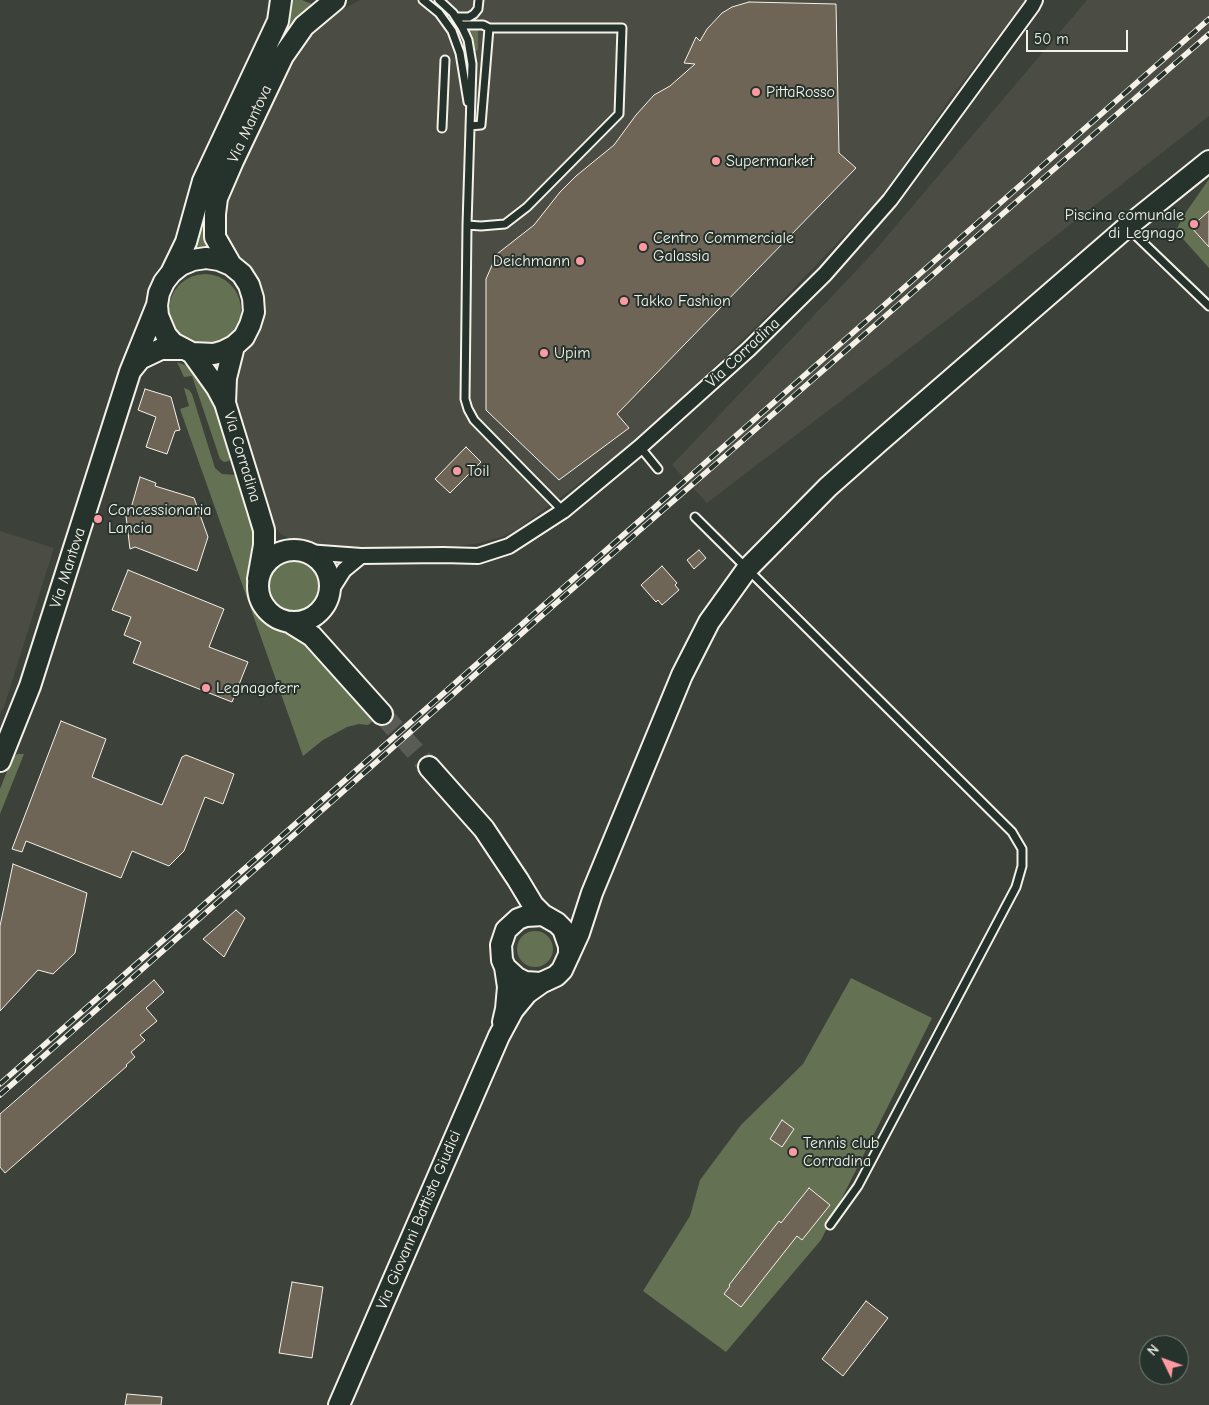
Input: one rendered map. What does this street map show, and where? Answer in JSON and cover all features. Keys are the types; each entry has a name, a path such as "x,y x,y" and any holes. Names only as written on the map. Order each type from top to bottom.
{"main road":[{"name":"Via Mantova","path":"0,761 5,737 30,686 130,372 157,305 159,293 186,242 203,181 278,21 281,0"},
{"name":"Via Mantova","path":"231,266 215,236 217,198 232,161 283,56 304,26 335,0"},
{"name":"Via Giovanni Battista Giudici","path":"340,1405 499,1036 514,1010 527,993 541,982 556,976 566,963 579,933 592,893 682,675 709,622 746,569 828,487 1127,227 1209,162"},
{"name":"Via Mantova","path":"130,372 140,359 161,349 214,354 234,346 244,336 250,325 254,305 249,285 242,274 231,266 219,260 206,258 193,260 181,265 171,273"},
{"path":"157,305 158,316 166,335 173,343 187,351"},
{"name":"Via Corradina","path":"225,403 226,378 234,346"},
{"name":"Via Corradina","path":"187,351 217,388 225,403 264,530 264,545 258,579"},
{"name":"Via Corradina","path":"258,510 270,529 301,551"},
{"path":"335,659 323,633 322,617 330,580 326,568 318,559 301,551 285,551 275,554 261,569 258,579 257,591 261,603 268,613 279,620 291,623 312,636 335,659 382,714"},
{"path":"291,623 310,619 318,614 327,599"},
{"name":"Via Giovanni Battista Giudici","path":"429,767 484,829 533,906 563,929 567,937 569,954"},
{"name":"Via Giovanni Battista Giudici","path":"499,1036 506,1009 508,987 501,945 502,937 511,924 513,911 513,894 508,867"},
{"path":"511,924 526,916 546,916 572,909 592,893"},
{"path":"506,967 511,973 525,982 541,982"}],"street":[{"name":"Via Corradina","path":"301,551 361,556 478,556 509,546 563,511 640,447 788,312 896,192 1035,2"},
{"path":"327,599 344,570 361,556"}],"lane":[{"path":"422,0 439,13 452,31 460,53 470,112"},
{"path":"439,0 456,17 461,25 468,40 472,64 467,225 465,400 474,420 563,511"},
{"path":"456,17 474,14 478,9 479,0"},
{"path":"461,25 489,28 622,28 619,114 527,207 505,224 467,225"},
{"path":"470,126 481,125 489,28"},
{"path":"442,128 445,60"},
{"path":"1127,227 1209,306"},
{"path":"640,447 658,469"},
{"path":"695,517 1012,832 1022,848 1022,866 1016,887 858,1186 830,1225"}],"shaded area":[{"path":"360,0 1026,0 952,96 882,196 772,311 642,437 516,530 504,536 480,543 457,546 346,549 320,546 289,538 281,534 273,525 232,404 238,362 255,341 263,324 265,307 257,279 242,264 222,234 226,199 291,58 303,39 326,18"},
{"path":"1087,0 1209,0 1209,116 998,281 707,503 672,465 872,254"},
{"path":"0,531 54,548 4,707 0,714"}],"green space":[{"path":"290,0 302,0 314,5 205,235 210,252 189,254 199,235 203,214"},
{"path":"466,28 478,28 478,50 474,51 465,30"},
{"name":"Piscina comunale di Legnago","path":"1209,179 1209,268 1176,231 1182,218"},
{"path":"205,274 225,280 235,290 241,310 235,330 225,340 205,346 185,340 175,330 169,310 175,290 185,280"},
{"path":"177,362 185,365 202,381 212,398 231,456 229,461 224,462 220,459 192,376 184,377"},
{"path":"184,388 192,394 215,468 222,474 237,475 256,532 248,581 249,599 252,607 264,622 273,628 302,637 374,720 368,725 359,724 347,727 323,740 303,756 180,409 189,406"},
{"path":"289,560 299,560 313,567 320,581 320,591 313,605 299,612 289,612 279,608 272,601 268,591 268,581 272,571 279,564"},
{"path":"17,754 24,754 0,814 0,789 12,759"},
{"path":"535,931 542,932 548,936 552,942 552,956 548,962 542,966 535,967 528,966 522,962 518,956 517,949 518,942 522,936 528,932"},
{"name":"Tennis club Corradina","path":"851,978 932,1018 821,1240 726,1352 643,1291 690,1216 700,1180 741,1125 803,1064"}],"building":[{"name":"Centro Commerciale Galassia","path":"749,2 836,4 839,153 856,168 617,414 629,428 559,480 486,410 486,279 497,254 534,225 560,192 576,176 614,145 636,115 654,95 670,86 695,64 684,63 696,37 700,41 707,29 722,13 732,7"},
{"path":"1209,211 1209,247 1191,227"},
{"path":"145,389 171,397 180,430 175,431 167,454 146,447 156,417 138,410"},
{"name":"Toil","path":"466,447 481,462 450,493 435,479"},
{"path":"140,477 156,483 155,486 194,498 208,537 197,571 135,547 130,549 126,516 129,515"},
{"path":"699,550 706,558 694,569 687,560"},
{"path":"662,566 677,583 675,585 679,590 662,605 658,600 656,602 641,585"},
{"path":"128,570 224,609 209,647 248,662 232,702 133,663 141,642 124,635 131,617 112,610"},
{"path":"61,721 106,739 92,777 162,805 182,757 186,755 234,774 223,804 205,797 184,851 169,866 132,851 121,878 26,841 22,852 12,849"},
{"path":"13,864 87,893 75,953 53,974 38,970 0,1011 0,926"},
{"path":"236,910 245,918 224,957 203,939"},
{"path":"154,980 164,992 146,1008 157,1021 140,1035 145,1040 131,1052 135,1057 5,1173 0,1167 0,1114"},
{"path":"782,1120 794,1129 782,1147 770,1139"},
{"path":"809,1188 830,1205 802,1240 797,1236 741,1307 724,1294 729,1285 779,1221 781,1223"},
{"path":"292,1282 323,1287 312,1358 279,1353"},
{"path":"866,1301 888,1318 843,1376 822,1359"},
{"path":"127,1394 162,1397 161,1405 125,1405"}],"tunnel":[{"path":"382,714 429,767"}],"railway":[{"path":"0,1084 1209,19"},
{"path":"0,1095 554,605 1209,34"}],"place":[{"name":"PittaRosso","path":"756,92"},
{"name":"Supermarket","path":"716,161"},
{"name":"Piscina comunale di Legnago","path":"1194,224"},
{"name":"Centro Commerciale Galassia","path":"643,247"},
{"name":"Deichmann","path":"580,261"},
{"name":"Takko Fashion","path":"624,301"},
{"name":"Upim","path":"544,353"},
{"name":"Toil","path":"457,471"},
{"name":"Concessionaria Lancia","path":"98,519"},
{"name":"Legnagoferr","path":"206,688"},
{"name":"Tennis club Corradina","path":"793,1152"}]}
